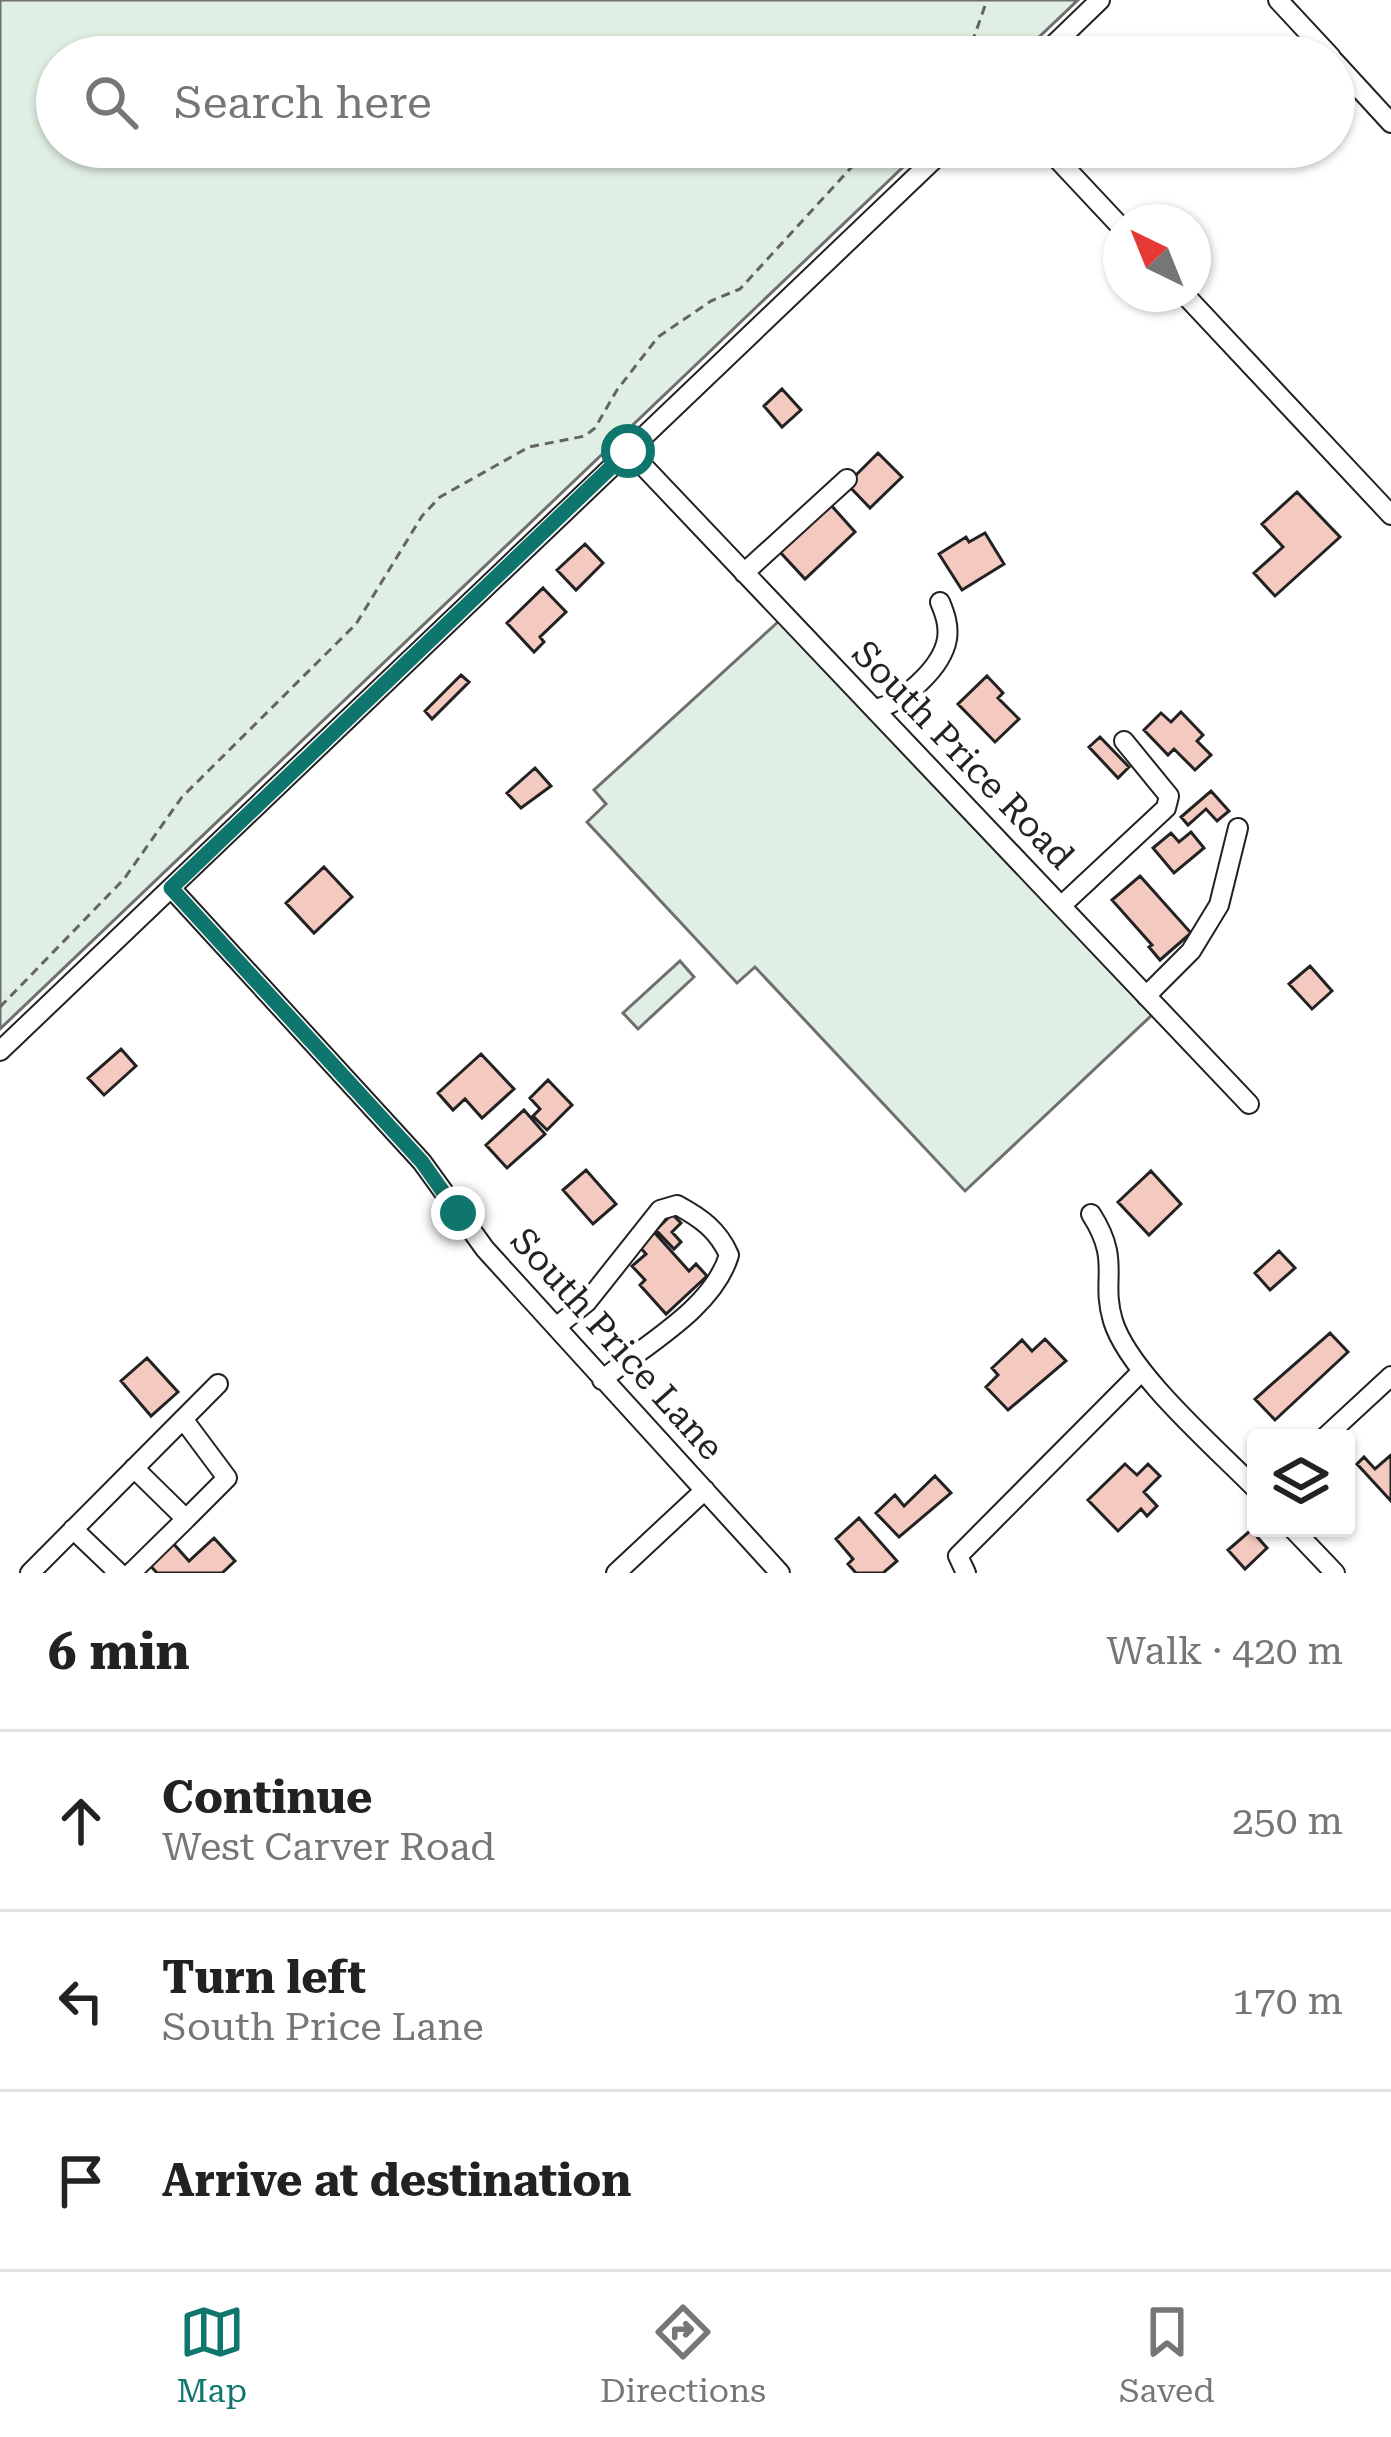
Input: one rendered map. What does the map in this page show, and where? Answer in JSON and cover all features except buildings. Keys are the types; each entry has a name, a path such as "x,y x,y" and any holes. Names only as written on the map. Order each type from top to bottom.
{"street":[{"path":"1063,36 1100,0"},
{"path":"1279,0 1311,36"},
{"path":"1355,84 1391,123"},
{"path":"0,1051 180,898 628,451 924,168"},
{"path":"1066,168 1103,208"},
{"path":"1201,312 1391,515"},
{"name":"South Price Road","path":"628,451 1249,1104"},
{"path":"744,573 847,478"},
{"path":"874,709 900,698 934,665 947,644 948,624 940,602"},
{"path":"1061,906 1166,808 1168,796 1124,741"},
{"path":"1146,996 1190,951 1219,904 1238,829"},
{"name":"South Price Lane","path":"180,898 422,1162 471,1233 780,1573"},
{"path":"556,1327 587,1302 660,1210 677,1205 701,1218 721,1238 728,1255 722,1279 602,1380"},
{"path":"1091,1214 1111,1259 1113,1322 1142,1371 1247,1480"},
{"path":"966,1573 958,1556 1142,1371"},
{"path":"1334,1429 1391,1376"},
{"path":"30,1573 218,1384"},
{"path":"131,1573 227,1478 183,1419"},
{"path":"134,1468 186,1519"},
{"path":"616,1573 705,1490"},
{"path":"73,1529 119,1573"},
{"path":"1301,1537 1335,1573"}],"path":[{"path":"974,36 987,0"},
{"path":"0,1007 124,879 182,797 356,624 422,516 440,496 529,447 572,440 595,428 658,337 712,301 740,289 851,168"}],"green space":[{"path":"0,0 1078,0 1040,36 36,36 36,168 902,168 0,1029"},
{"path":"779,621 1153,1014 965,1191 755,967 737,983 587,822 606,804 594,790"},
{"path":"680,961 694,977 638,1029 623,1013"}],"route":[{"path":"458,1213 422,1162 171,888 628,451"}]}
